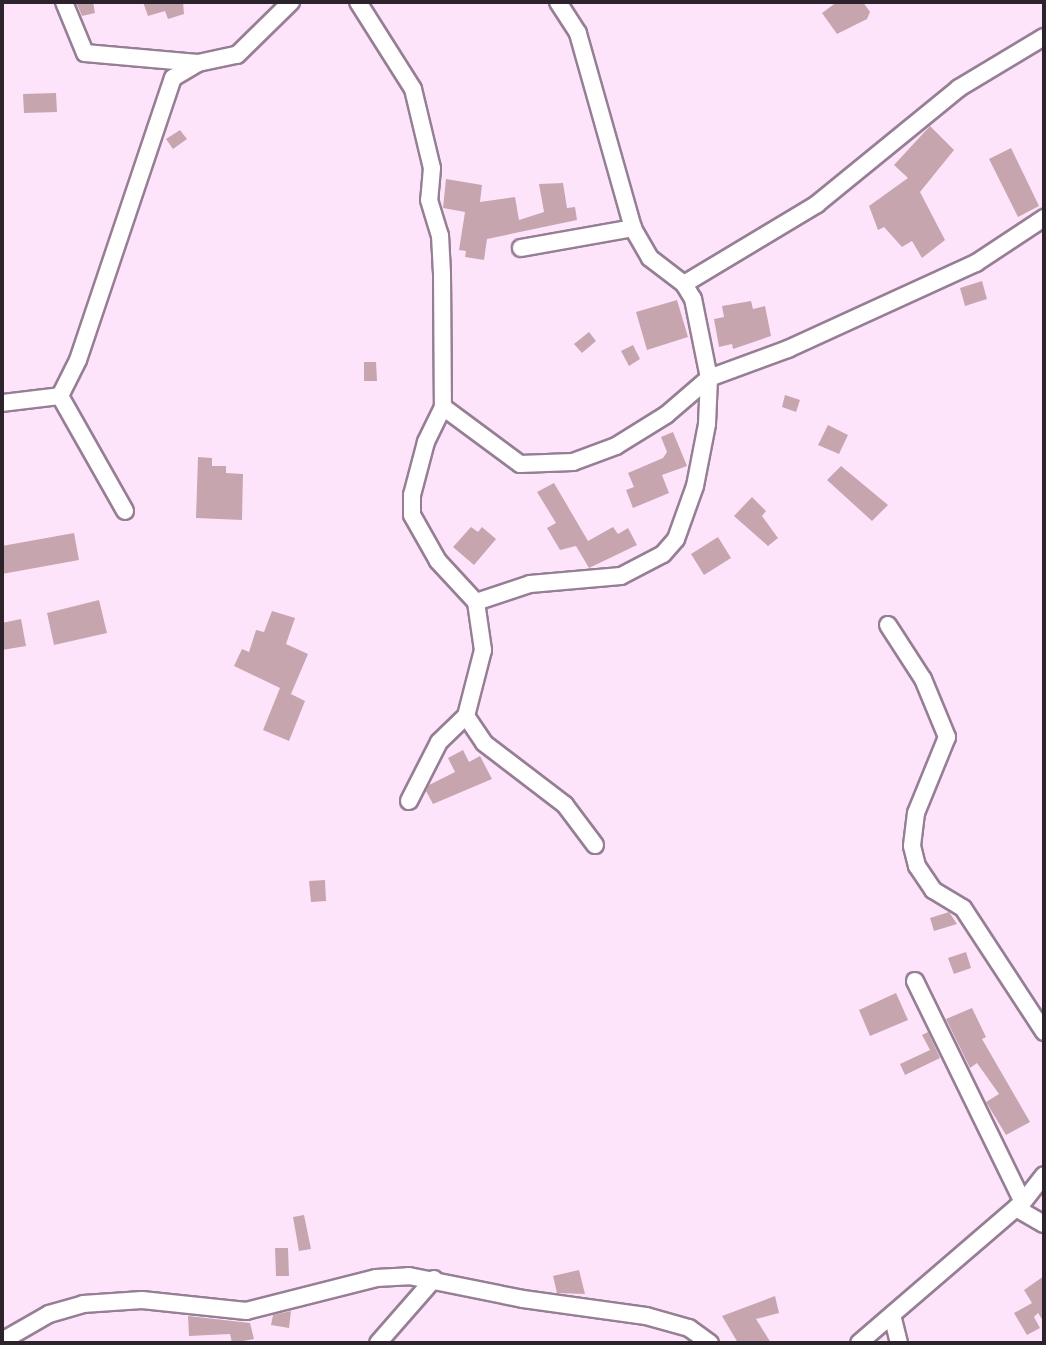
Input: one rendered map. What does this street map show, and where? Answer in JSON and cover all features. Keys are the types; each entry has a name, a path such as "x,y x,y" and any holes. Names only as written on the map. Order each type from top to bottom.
{"street":[{"path":"64,2 85,53 198,63 237,55 291,2"},
{"path":"358,2 413,89 432,168 429,200 440,235 443,407 426,442 412,495 412,515 438,561 476,602 483,650 466,716 439,742 409,801"},
{"path":"476,602 530,584 621,576 663,554 676,539 695,486 707,424 709,378 693,299 684,284 650,258 633,228 578,33 558,2"},
{"path":"684,284 817,204 959,88 1044,37"},
{"path":"60,396 78,360 173,78 198,63"},
{"path":"443,407 520,464 552,465 616,446 666,415 709,378 788,349 976,263 1044,218"},
{"path":"521,248 633,228"},
{"path":"2,403 60,396"},
{"path":"60,396 125,511"},
{"path":"888,625 923,679 947,737 919,803 912,846 917,866 933,890 963,908 1044,1032"},
{"path":"466,716 484,743 565,805 595,845"},
{"path":"915,981 1019,1205 1044,1224"},
{"path":"859,1343 893,1319 1019,1205 1044,1175"},
{"path":"2,1341 49,1314 83,1304 142,1300 246,1311 376,1278 434,1279 523,1299 646,1316 689,1328 710,1343"},
{"path":"378,1343 434,1279"},
{"path":"893,1319 899,1343"}],"building":[{"path":"76,2 93,2 95,13 82,16"},
{"path":"143,2 183,2 184,14 168,19 165,11 148,16"},
{"path":"837,2 863,2 870,12 867,19 837,34 822,13"},
{"path":"56,93 57,112 24,113 23,94"},
{"path":"930,126 954,150 920,192 945,240 922,258 912,241 902,247 884,227 878,230 869,206 908,178 894,165"},
{"path":"180,130 187,139 173,149 166,139"},
{"path":"1011,148 1039,206 1018,217 989,159"},
{"path":"446,179 482,185 480,202 515,197 519,220 544,212 539,184 563,183 567,208 575,207 577,220 487,239 484,260 465,257 466,251 459,250 465,212 443,208"},
{"path":"982,281 987,299 965,306 960,288"},
{"path":"677,300 688,337 647,350 636,312"},
{"path":"751,301 753,309 765,306 771,336 733,349 732,344 719,347 714,319 724,317 722,306"},
{"path":"589,332 596,341 582,353 574,344"},
{"path":"633,345 640,359 629,366 621,351"},
{"path":"364,362 376,362 377,381 364,381"},
{"path":"785,395 800,400 796,412 782,407"},
{"path":"828,425 848,435 839,454 818,445"},
{"path":"673,432 687,466 662,475 669,493 633,508 626,490 634,487 628,473 663,458 667,452 661,437"},
{"path":"198,457 212,458 212,466 226,466 226,473 243,474 242,520 196,518"},
{"path":"841,466 888,505 872,521 827,480"},
{"path":"554,483 588,541 613,527 618,534 628,528 637,545 589,568 576,546 560,550 547,528 556,523 537,492"},
{"path":"752,497 766,511 762,516 778,538 768,546 734,516"},
{"path":"471,527 478,532 482,527 496,539 474,565 453,547"},
{"path":"74,533 79,560 2,574 2,546"},
{"path":"718,537 731,558 704,575 691,554"},
{"path":"99,600 107,633 54,645 47,613"},
{"path":"272,611 295,618 286,644 308,654 291,694 305,701 289,741 263,730 280,688 234,666 242,649 249,652 256,630 264,632"},
{"path":"21,619 26,646 2,650 2,623"},
{"path":"463,750 469,762 480,756 492,779 433,804 426,791 429,785 455,772 448,758"},
{"path":"325,880 326,901 311,902 309,881"},
{"path":"949,912 957,924 934,931 930,918"},
{"path":"966,952 971,968 954,974 948,958"},
{"path":"896,993 908,1020 870,1036 859,1010"},
{"path":"972,1008 986,1037 982,1039 1030,1122 1006,1135 986,1102 999,1094 977,1063 970,1068 946,1019"},
{"path":"928,1032 940,1058 905,1075 900,1064 930,1050 922,1035"},
{"path":"304,1215 311,1249 299,1251 293,1217"},
{"path":"275,1248 288,1248 289,1276 276,1276"},
{"path":"579,1270 585,1294 557,1293 553,1276"},
{"path":"1044,1276 1044,1322 1038,1313 1034,1317 1040,1328 1027,1335 1014,1313 1032,1303 1024,1290"},
{"path":"775,1296 779,1313 756,1319 771,1343 738,1343 722,1316"},
{"path":"291,1311 289,1328 271,1325 273,1315"},
{"path":"188,1316 250,1323 254,1339 232,1343 230,1334 189,1336"}]}
